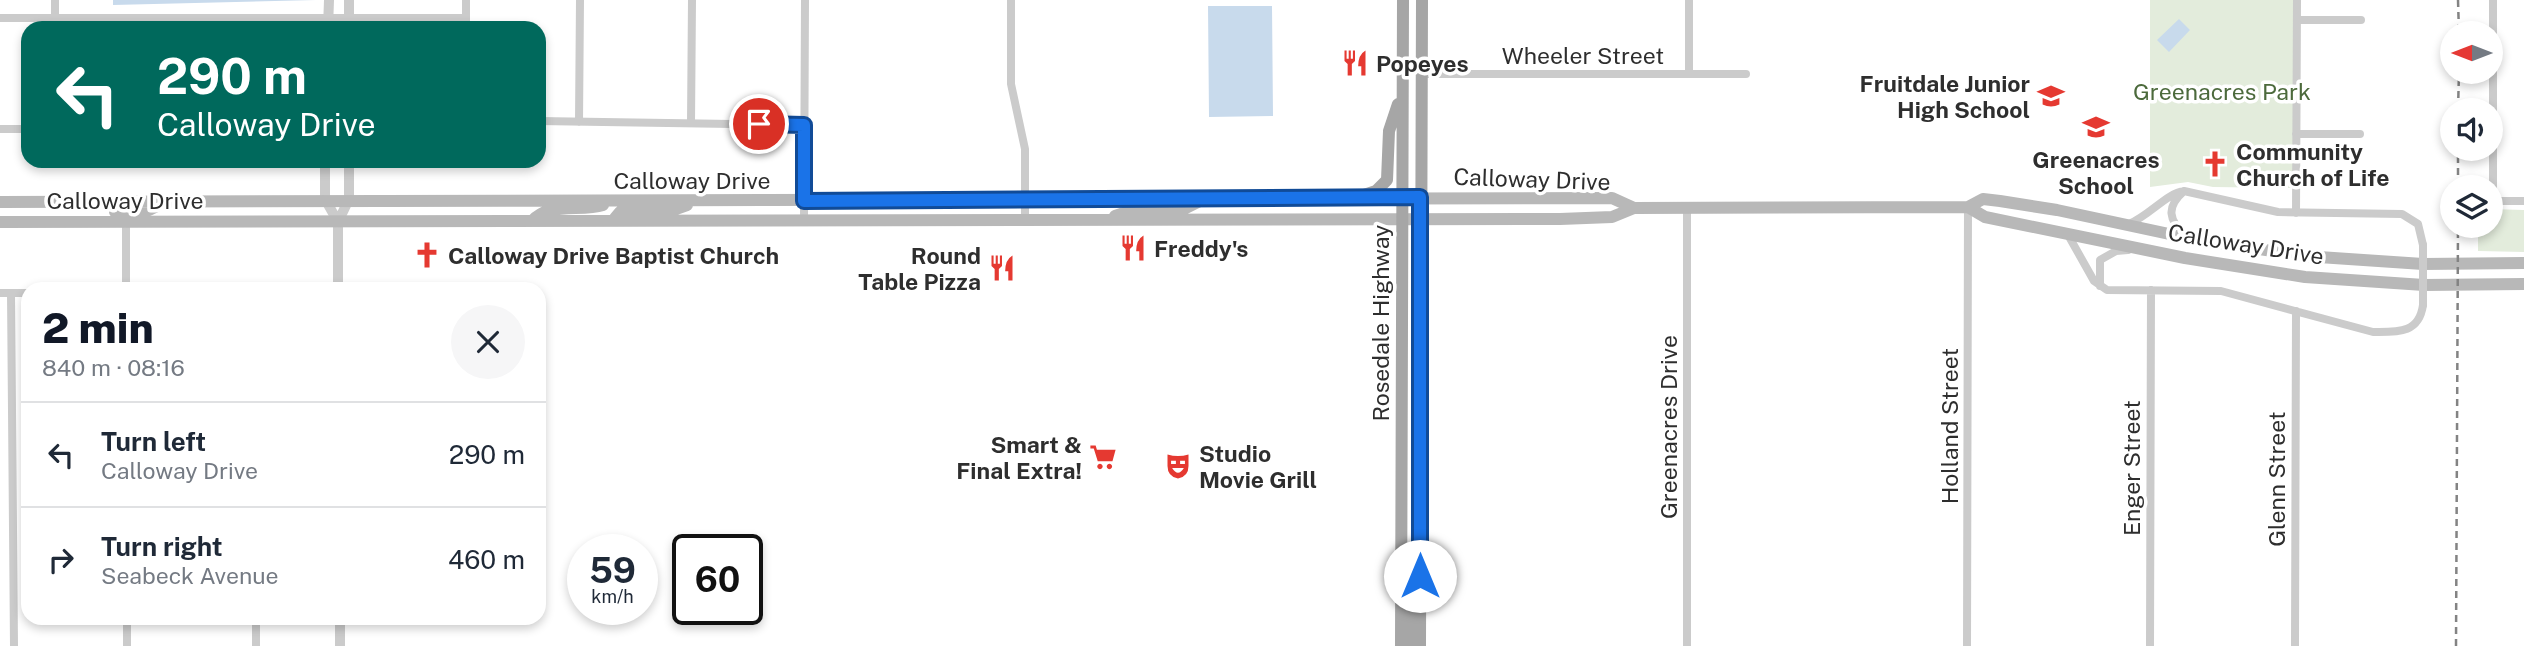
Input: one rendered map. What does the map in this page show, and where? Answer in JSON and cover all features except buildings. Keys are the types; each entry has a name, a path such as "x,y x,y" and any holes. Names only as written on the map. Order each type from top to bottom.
{"main road":[{"name":"Rosedale Highway","path":"1401,646 1403,0"},
{"name":"Rosedale Highway","path":"1420,646 1422,0"},
{"path":"1358,197 1376,191 1387,180 1389,131 1402,76"},
{"name":"Calloway Drive","path":"0,202 1420,197 1612,198 1634,208"},
{"path":"1105,220 1136,209 1182,210 1202,199"},
{"name":"Calloway Drive","path":"0,222 1420,220 1612,217 1634,208 1968,207 1983,199 2268,251 2365,261 2524,263"},
{"path":"49,221 77,213 143,212 156,208 163,200"},
{"path":"532,221 539,213 591,209 617,201"},
{"path":"614,220 620,212 673,210 698,201"},
{"name":"Calloway Drive","path":"1968,207 1985,217 2142,249 2317,278 2424,285 2524,284"},
{"path":"1401,454 1408,483 1411,542 1420,547"},
{"path":"1401,550 1410,564 1411,646"}],"street":[{"path":"55,0 55,18"},
{"path":"328,21 329,0"},
{"path":"349,0 349,21"},
{"path":"408,21 466,18 466,0"},
{"path":"579,122 580,0"},
{"path":"691,123 692,0"},
{"path":"804,220 805,0"},
{"path":"1011,0 1011,84 1025,149 1025,219"},
{"path":"1689,0 1689,74"},
{"path":"2295,213 2297,0"},
{"path":"2493,0 2493,201 2524,201"},
{"path":"0,18 192,21"},
{"path":"2297,20 2361,20"},
{"name":"Wheeler Street","path":"1421,74 1746,74"},
{"path":"546,121 804,125"},
{"path":"0,129 21,129"},
{"path":"2296,134 2360,134"},
{"path":"325,168 325,200 338,222"},
{"path":"338,282 338,222 349,199 349,168"},
{"path":"2184,191 2174,200 2170,213 2173,224 2188,238"},
{"path":"2067,233 2100,286 2112,290 2221,291 2361,330 2405,331 2418,322 2423,305 2423,245 2418,224 2402,214 2278,212 2184,191 2170,195 2148,216 2130,224"},
{"name":"Holland Street","path":"1967,646 1968,207"},
{"name":"Greenacres Drive","path":"1687,208 1687,646"},
{"path":"125,220 125,282"},
{"path":"2100,286 2100,260 2116,251 2142,249"},
{"name":"Enger Street","path":"2150,646 2151,290"},
{"path":"0,293 21,293"},
{"path":"11,293 14,646"},
{"name":"Glenn Street","path":"2295,311 2295,646"},
{"path":"127,625 127,646"},
{"path":"256,625 256,646"},
{"path":"340,625 340,646"}],"green space":[{"name":"Greenacres Park","path":"2150,0 2293,0 2296,188 2213,187 2188,182 2150,187"},
{"path":"2503,209 2524,210 2524,252 2478,251 2478,238 2503,238"}],"water":[{"path":"113,0 316,0 113,5"},
{"path":"1208,6 1272,6 1273,116 1209,117"},
{"path":"2179,19 2190,30 2169,52 2157,40"}],"railway":[{"path":"2458,0 2459,21"},
{"path":"2458,98 2459,84"},
{"path":"2458,161 2458,175"},
{"path":"2456,646 2458,238"}],"place":[{"name":"Popeyes","path":"1355,63"},
{"name":"Fruitdale Junior High School","path":"2051,96"},
{"name":"Greenacres School","path":"2096,127"},
{"name":"Community Church of Life","path":"2215,164"},
{"name":"Freddy's","path":"1133,248"},
{"name":"Calloway Drive Baptist Church","path":"427,255"},
{"name":"Round Table Pizza","path":"1002,268"},
{"name":"Smart & Final Extra!","path":"1103,457"},
{"name":"Studio Movie Grill","path":"1178,466"}],"route":[{"path":"759,124 804,125 804,201 1420,197 1420,576"}]}
